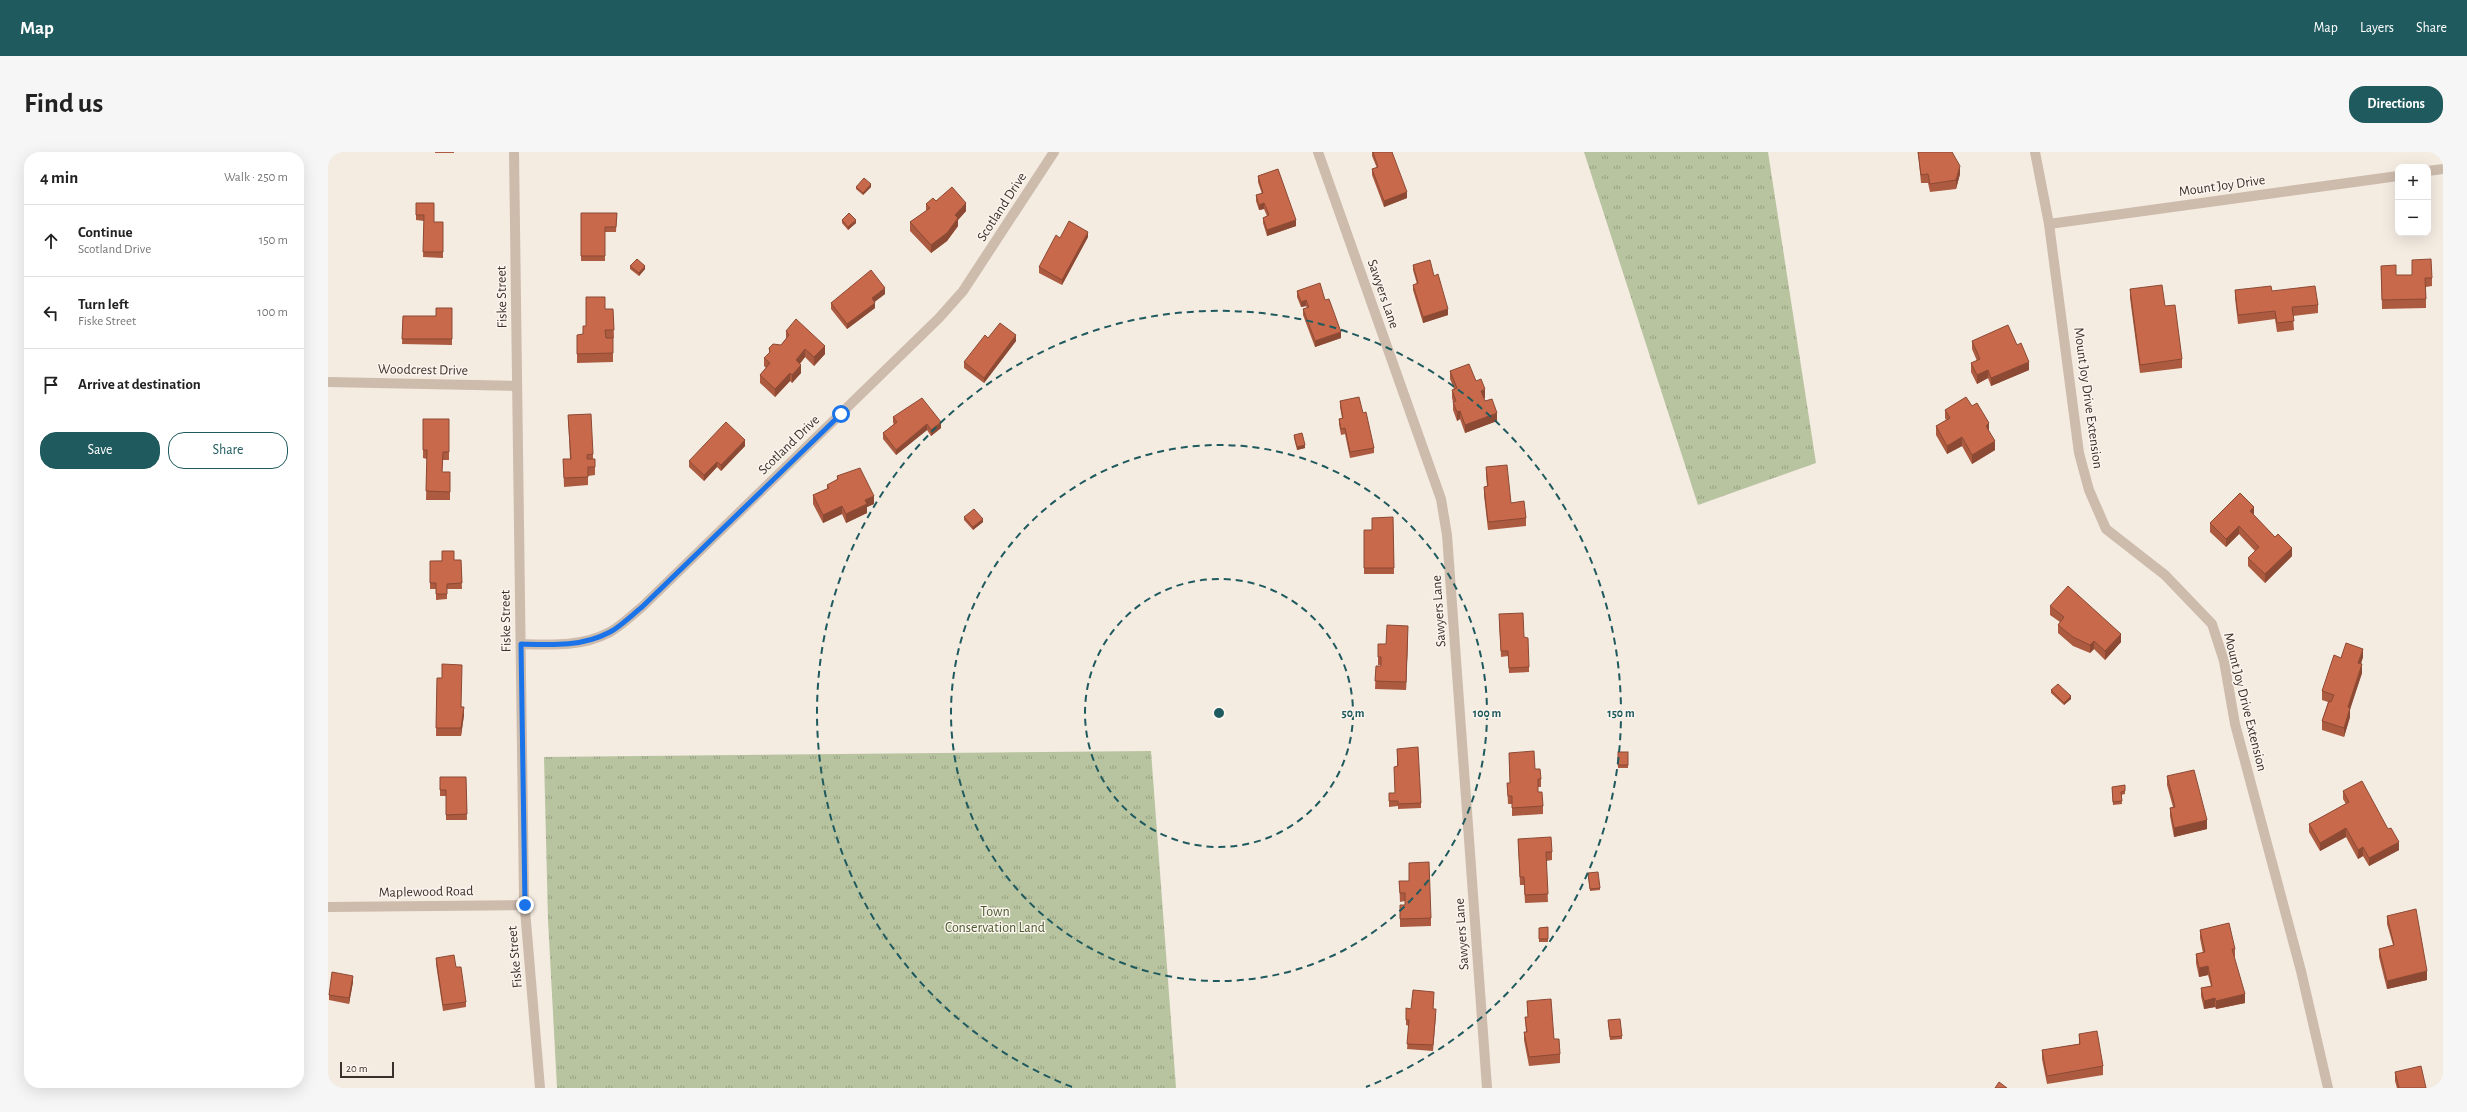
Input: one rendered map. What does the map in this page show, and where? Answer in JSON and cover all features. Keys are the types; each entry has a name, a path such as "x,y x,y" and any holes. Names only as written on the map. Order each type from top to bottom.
{"street":[{"name":"Fiske Street","path":"514,152 525,905 540,1088"},
{"name":"Scotland Drive","path":"521,644 563,645 587,641 610,632 642,607 939,318 963,291 1054,152"},
{"name":"Sawyers Lane","path":"1318,152 1441,499 1447,535 1487,1088"},
{"name":"Mount Joy Drive Extension","path":"2036,152 2049,224 2079,453 2089,490 2106,529 2165,575 2212,624 2224,661 2235,724 2301,971 2328,1088"},
{"path":"2431,171 2443,169"},
{"name":"Mount Joy Drive","path":"2049,224 2395,176"},
{"name":"Woodcrest Drive","path":"328,382 517,386"},
{"name":"Maplewood Road","path":"328,907 525,905"}],"green space":[{"path":"1584,152 1768,152 1816,463 1698,505"},
{"name":"Town Conservation Land","path":"1151,751 1176,1088 557,1088 548,920 544,757"}],"building":[{"path":"1373,152 1392,152 1407,192 1384,201 1372,169 1378,167"},
{"path":"1918,152 1952,152 1960,166 1956,180 1930,184 1928,174 1921,175"},
{"path":"1278,169 1296,220 1267,230 1263,218 1269,215 1264,203 1259,205 1256,195 1263,193 1258,176"},
{"path":"864,178 871,184 863,193 856,187"},
{"path":"952,187 966,203 955,215 958,218 947,233 931,245 910,222 930,208 926,204 933,198 936,201"},
{"path":"416,203 434,203 434,222 443,222 443,252 423,252 424,215 416,215"},
{"path":"581,213 617,213 616,227 605,227 605,256 581,256"},
{"path":"849,213 856,220 848,227 842,220"},
{"path":"1069,221 1088,232 1062,280 1039,267 1056,235 1060,238"},
{"path":"637,259 645,266 639,273 630,266"},
{"path":"2431,259 2432,278 2425,278 2426,299 2382,300 2381,266 2396,265 2396,275 2412,275 2412,260"},
{"path":"1430,260 1434,276 1438,274 1448,309 1423,317 1413,285 1418,283 1413,265"},
{"path":"871,270 885,288 872,298 875,303 847,324 831,303"},
{"path":"1320,283 1325,300 1329,299 1341,332 1315,341 1303,309 1309,307 1306,300 1301,302 1297,291"},
{"path":"2162,285 2165,306 2175,305 2182,359 2140,365 2130,289"},
{"path":"2271,286 2272,291 2315,286 2318,305 2292,307 2294,321 2277,323 2275,311 2238,315 2235,290"},
{"path":"586,297 605,297 605,309 613,309 614,330 605,330 606,338 613,338 613,353 577,354 577,335 583,334 583,326 586,326"},
{"path":"436,308 452,308 452,339 402,339 403,316 436,316"},
{"path":"796,319 825,346 814,357 805,349 796,360 801,365 792,375 790,373 775,389 760,375 770,363 764,358 770,352 769,348 773,344 781,345 789,335 786,331"},
{"path":"1000,323 1016,335 984,378 964,362 985,335 988,338"},
{"path":"2008,325 2017,345 2021,343 2029,362 1991,378 1988,370 1977,375 1971,363 1980,359 1972,341"},
{"path":"1469,364 1476,381 1481,379 1485,389 1481,391 1485,401 1492,399 1497,413 1465,425 1460,411 1457,412 1453,402 1456,401 1452,390 1457,388 1450,371"},
{"path":"1359,397 1363,413 1366,412 1374,448 1350,452 1345,428 1341,429 1339,419 1343,418 1340,401"},
{"path":"1966,397 1972,406 1977,403 1989,423 1986,426 1995,441 1972,455 1962,437 1947,446 1936,426 1950,418 1945,410"},
{"path":"922,398 941,422 931,430 927,424 896,450 883,433 897,422 893,417"},
{"path":"591,414 593,454 587,455 587,459 595,459 595,467 588,467 588,477 564,478 563,459 571,459 568,415"},
{"path":"423,419 449,419 449,452 443,452 442,472 450,472 450,492 426,491 427,450 423,450"},
{"path":"726,422 745,440 721,465 717,462 704,475 689,461"},
{"path":"1302,433 1305,445 1297,447 1294,435"},
{"path":"1507,465 1511,503 1524,501 1526,518 1488,522 1484,487 1488,486 1486,467"},
{"path":"860,468 874,496 865,500 867,504 846,514 842,506 823,515 813,495 829,488 827,485 838,479 837,476"},
{"path":"2240,493 2254,507 2250,511 2275,537 2278,534 2292,548 2265,574 2248,558 2259,547 2239,526 2226,539 2210,523"},
{"path":"974,509 983,519 973,527 964,517"},
{"path":"1393,517 1394,568 1364,568 1364,530 1372,530 1372,518"},
{"path":"442,551 454,551 454,560 461,560 462,583 447,584 447,594 436,594 436,583 430,583 430,561 442,561"},
{"path":"2068,586 2121,634 2105,651 2094,641 2090,645 2073,637 2058,625 2064,617 2050,606"},
{"path":"1523,613 1524,637 1528,638 1529,667 1509,668 1508,651 1501,651 1499,614"},
{"path":"1387,625 1408,626 1406,682 1375,681 1376,666 1381,666 1381,657 1378,657 1378,644 1386,644"},
{"path":"2346,643 2363,649 2358,663 2362,664 2348,707 2350,708 2344,728 2322,721 2329,701 2331,702 2334,695 2322,691 2334,655 2341,658"},
{"path":"442,664 462,665 461,707 464,707 461,728 436,728 437,678 442,678"},
{"path":"2058,684 2071,696 2064,703 2051,690"},
{"path":"1418,747 1421,803 1398,804 1398,801 1389,801 1389,793 1395,793 1394,767 1398,766 1397,749"},
{"path":"1534,751 1535,769 1540,769 1541,779 1538,779 1538,792 1542,792 1543,806 1512,808 1512,796 1508,796 1507,783 1510,783 1509,753"},
{"path":"1618,752 1628,752 1628,765 1618,765"},
{"path":"2194,770 2207,820 2174,828 2170,808 2175,807 2167,776"},
{"path":"440,777 466,777 467,814 446,815 446,790 440,790"},
{"path":"2362,781 2388,829 2391,828 2399,842 2369,858 2363,847 2358,850 2346,828 2320,843 2309,824 2349,802 2343,791"},
{"path":"2125,785 2125,791 2121,792 2122,801 2113,802 2112,787"},
{"path":"1551,837 1552,852 1546,852 1548,894 1525,895 1524,877 1520,877 1518,839"},
{"path":"1429,862 1431,918 1400,919 1400,905 1405,905 1405,893 1400,893 1399,881 1409,881 1409,863"},
{"path":"1598,872 1600,888 1590,889 1588,873"},
{"path":"2416,909 2427,971 2387,981 2379,949 2394,945 2387,916"},
{"path":"2229,923 2235,949 2232,949 2245,994 2216,1001 2215,998 2204,1001 2201,988 2212,986 2208,966 2199,968 2196,954 2205,952 2200,930"},
{"path":"1548,927 1548,939 1539,939 1539,928"},
{"path":"454,955 456,967 461,967 466,1002 443,1005 436,958"},
{"path":"332,972 353,976 349,998 329,995"},
{"path":"1413,990 1434,992 1433,1009 1436,1009 1433,1045 1407,1044 1409,1020 1406,1020 1406,1008 1411,1009"},
{"path":"1551,999 1554,1039 1559,1039 1560,1054 1529,1057 1524,1032 1527,1032 1525,1017 1528,1017 1527,1001"},
{"path":"1620,1019 1622,1036 1610,1037 1608,1020"},
{"path":"2097,1031 2103,1066 2047,1076 2042,1050 2080,1044 2079,1034"},
{"path":"2421,1066 2426,1088 2399,1088 2395,1072"},
{"path":"1999,1082 2007,1088 1995,1088"}],"route":[{"path":"525,905 521,644 563,645 587,641 610,632 642,607 841,414"}]}
